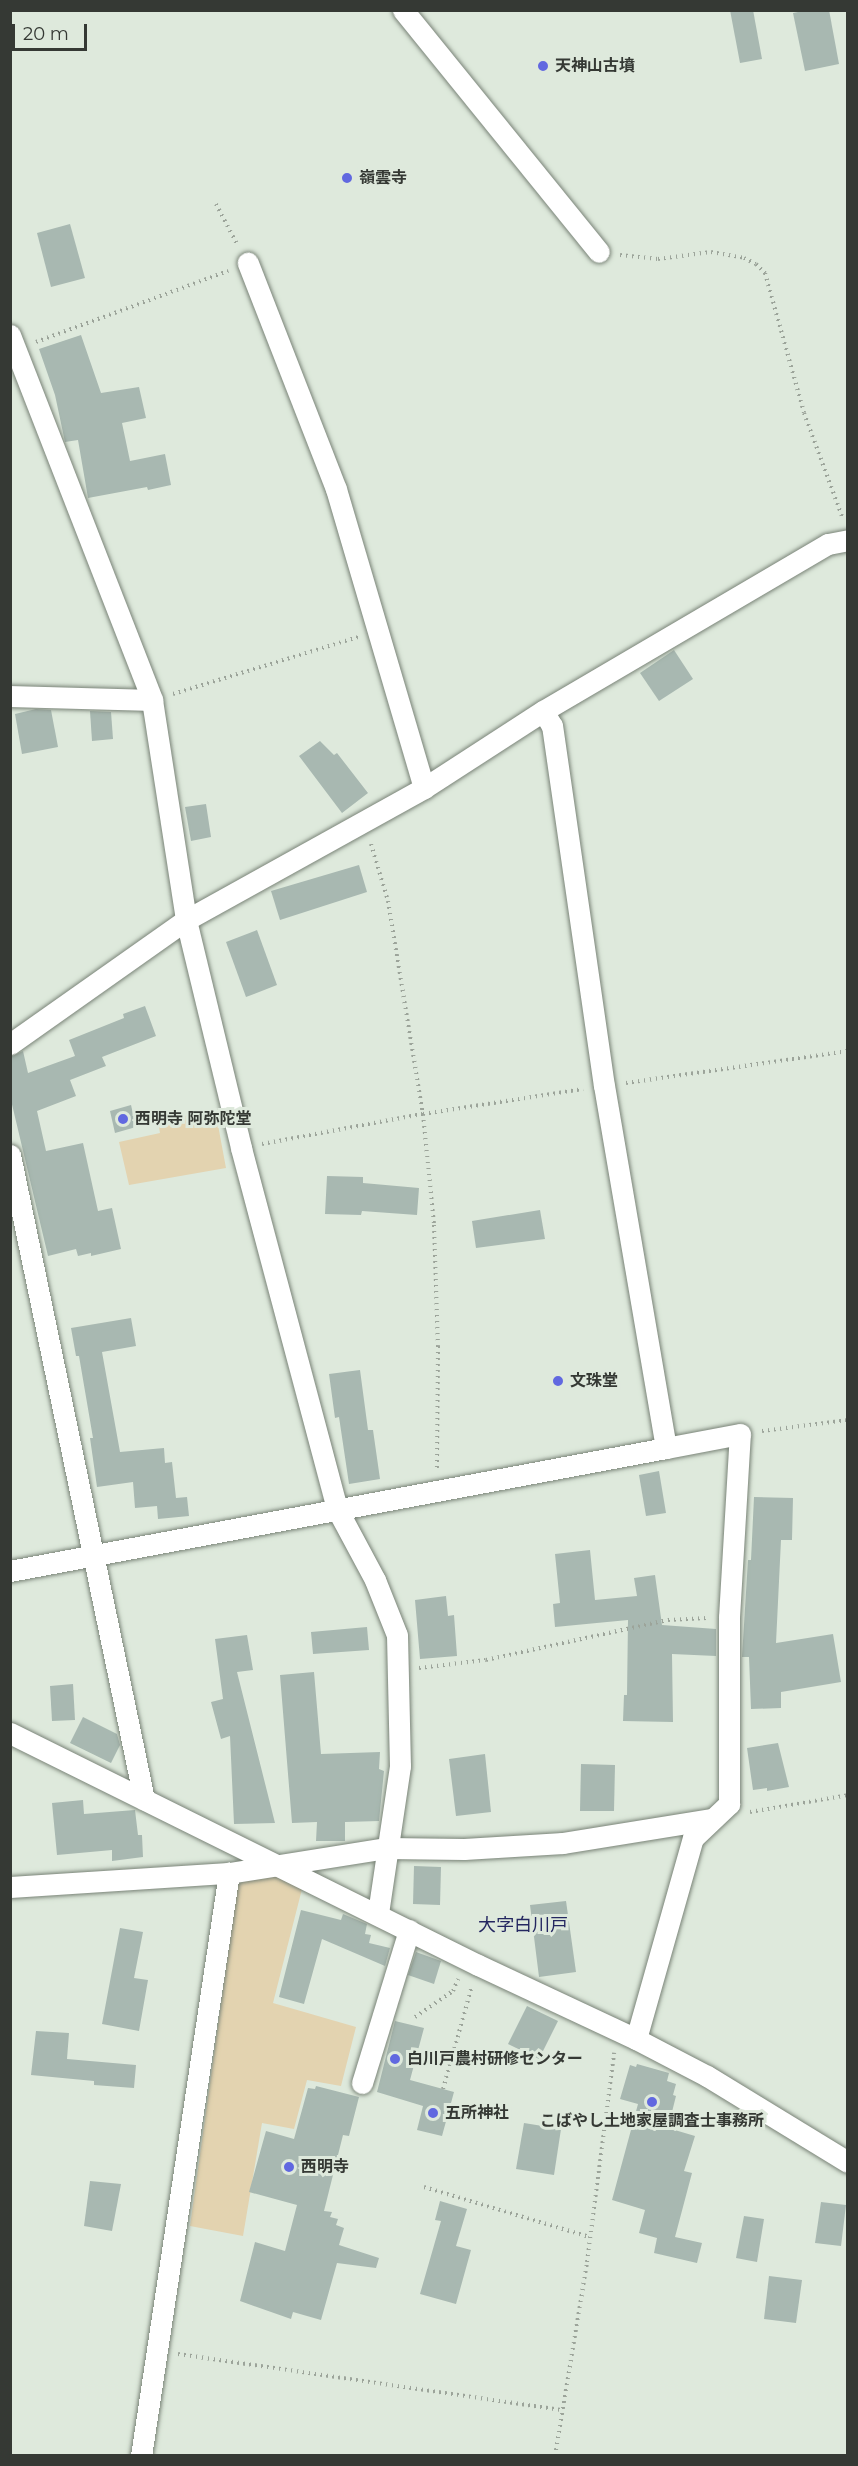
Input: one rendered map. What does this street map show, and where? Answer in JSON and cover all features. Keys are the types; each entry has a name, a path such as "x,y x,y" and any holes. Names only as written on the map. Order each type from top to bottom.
{"street":[{"path":"403,10 599,252"},
{"path":"248,263 336,489 376,632 424,788"},
{"path":"13,342 152,700 186,920 241,1148 337,1509 375,1580 397,1635 400,1766 378,1914"},
{"path":"10,1044 186,920 424,788 543,711 828,544 848,540"},
{"path":"10,696 152,700"},
{"path":"543,711 552,726 604,1086 666,1448"},
{"path":"10,1155 144,1799"},
{"path":"10,1571 740,1434 729,1617 729,1804 693,1838 626,2036"},
{"path":"10,1733 473,1963 707,2076 848,2162"},
{"path":"10,1887 229,1873 387,1848 464,1849 563,1843 711,1819"},
{"path":"141,2456 229,1873"},
{"path":"362,2083 409,1930"}],"path":[{"path":"13,342 248,263 216,204"},
{"path":"599,252 658,260 711,252 744,258 756,264 765,273 804,413 834,501 848,530"},
{"path":"152,700 376,632"},
{"path":"364,820 388,901 423,1114 434,1225 438,1346 437,1491"},
{"path":"241,1148 423,1114 848,1051"},
{"path":"740,1434 848,1420"},
{"path":"398,1671 486,1660 668,1620 729,1617"},
{"path":"711,1819 848,1795"},
{"path":"415,2017 453,1991 473,1963"},
{"path":"443,2089 473,1963"},
{"path":"555,2456 590,2237 626,2036"},
{"path":"424,2187 590,2237"},
{"path":"157,2351 562,2410"}],"shaded area":[{"path":"215,1109 226,1168 129,1185 119,1142 160,1133 158,1122"},
{"path":"280,1874 302,1889 273,2003 356,2027 341,2086 307,2080 294,2129 262,2123 243,2236 190,2226 238,1882"}],"building":[{"path":"730,10 753,10 762,59 740,63"},
{"path":"829,10 839,64 805,71 793,13"},
{"path":"70,224 85,278 51,287 37,233"},
{"path":"81,335 101,393 139,387 146,418 122,423 130,461 165,454 171,485 88,498 78,440 65,442 55,395 39,349"},
{"path":"674,650 693,679 659,701 640,673"},
{"path":"36,709 51,710 58,747 22,754 15,714"},
{"path":"90,711 111,712 113,739 92,741"},
{"path":"320,741 334,755 337,753 368,793 342,813 299,756"},
{"path":"206,804 211,837 191,841 185,807"},
{"path":"359,865 367,892 280,920 271,891"},
{"path":"257,930 277,985 246,997 226,942"},
{"path":"145,1006 156,1036 102,1057 106,1066 70,1080 76,1096 37,1111 46,1151 83,1143 98,1211 112,1208 121,1249 91,1256 91,1253 78,1256 76,1249 48,1256 10,1096 10,1057 23,1051 28,1073 75,1056 69,1040 124,1018 123,1014"},
{"name":"西明寺 阿弥陀堂","path":"131,1105 136,1127 115,1133 110,1111"},
{"path":"327,1176 363,1177 363,1183 419,1188 417,1215 362,1211 361,1215 325,1214"},
{"path":"540,1210 545,1239 476,1248 472,1221"},
{"path":"131,1318 136,1346 102,1352 120,1452 164,1448 165,1463 172,1462 176,1498 187,1497 189,1516 158,1519 157,1506 135,1508 133,1482 97,1487 90,1438 93,1438 79,1356 76,1356 71,1328"},
{"path":"360,1370 368,1430 373,1430 380,1479 349,1484 339,1417 335,1418 329,1374"},
{"path":"659,1471 666,1513 646,1516 639,1475"},
{"path":"754,1497 793,1498 792,1540 781,1540 776,1643 833,1634 841,1682 781,1692 781,1708 751,1709 749,1657 742,1657"},
{"path":"590,1550 595,1600 637,1596 634,1578 655,1575 662,1625 716,1629 716,1656 672,1654 673,1722 623,1721 624,1695 627,1695 628,1620 555,1627 553,1604 560,1603 555,1554"},
{"path":"446,1596 448,1616 454,1615 457,1656 420,1659 415,1600"},
{"path":"367,1627 369,1650 313,1654 311,1632"},
{"path":"247,1635 253,1670 237,1672 275,1823 234,1824 230,1736 221,1739 211,1702 223,1699 215,1639"},
{"path":"314,1672 321,1754 380,1752 379,1769 384,1771 379,1821 345,1822 345,1841 316,1841 317,1822 292,1823 280,1675"},
{"path":"73,1684 75,1720 52,1721 50,1686"},
{"path":"83,1717 117,1734 120,1745 111,1763 70,1743"},
{"path":"778,1743 789,1787 767,1791 767,1788 753,1790 747,1748"},
{"path":"485,1754 491,1812 456,1816 449,1759"},
{"path":"581,1764 615,1765 614,1811 580,1811"},
{"path":"83,1800 84,1814 135,1810 138,1835 142,1835 143,1857 112,1861 112,1850 57,1855 52,1803"},
{"path":"414,1866 441,1867 440,1905 413,1904"},
{"path":"566,1901 576,1972 539,1977 530,1905"},
{"path":"301,1910 341,1920 343,1914 367,1924 365,1934 371,1935 369,1943 390,1948 385,1966 322,1939 304,2004 279,1997"},
{"path":"120,1928 143,1932 134,1978 148,1980 139,2031 102,2024"},
{"path":"416,1952 441,1961 434,1984 408,1975"},
{"path":"527,2006 558,2021 539,2059 508,2044"},
{"path":"395,2021 424,2028 410,2080 454,2092 442,2136 417,2130 423,2106 377,2092"},
{"path":"36,2031 69,2033 67,2059 136,2065 134,2088 94,2085 94,2081 31,2075"},
{"path":"637,2064 669,2073 667,2081 676,2084 673,2095 676,2096 668,2128 695,2136 684,2171 692,2173 675,2237 702,2243 697,2263 654,2253 657,2238 639,2233 645,2210 612,2200 638,2104 620,2099 630,2065 636,2067"},
{"path":"316,2086 359,2097 349,2136 343,2135 324,2211 332,2212 330,2217 338,2219 336,2225 344,2228 339,2245 379,2258 376,2268 337,2263 321,2320 293,2312 291,2319 240,2301 255,2242 285,2251 297,2205 249,2192 266,2131 294,2139 308,2088 315,2089"},
{"path":"524,2123 561,2129 554,2175 516,2169"},
{"path":"90,2181 121,2184 112,2231 84,2226"},
{"path":"440,2201 467,2209 456,2246 471,2250 456,2304 420,2294 441,2221 435,2220"},
{"path":"821,2202 846,2205 841,2246 815,2243"},
{"path":"744,2216 764,2219 757,2262 736,2258"},
{"path":"769,2276 802,2280 796,2323 764,2319"}],"place":[{"name":"天神山古墳","path":"543,66"},
{"name":"嶺雲寺","path":"347,178"},
{"name":"西明寺 阿弥陀堂","path":"123,1119"},
{"name":"文珠堂","path":"558,1381"},
{"name":"白川戸農村研修センター","path":"395,2059"},
{"name":"こばやし土地家屋調査士事務所","path":"652,2102"},
{"name":"五所神社","path":"433,2113"},
{"name":"西明寺","path":"289,2167"}],"district":[{"name":"大字白川戸","path":"523,1925"}]}
